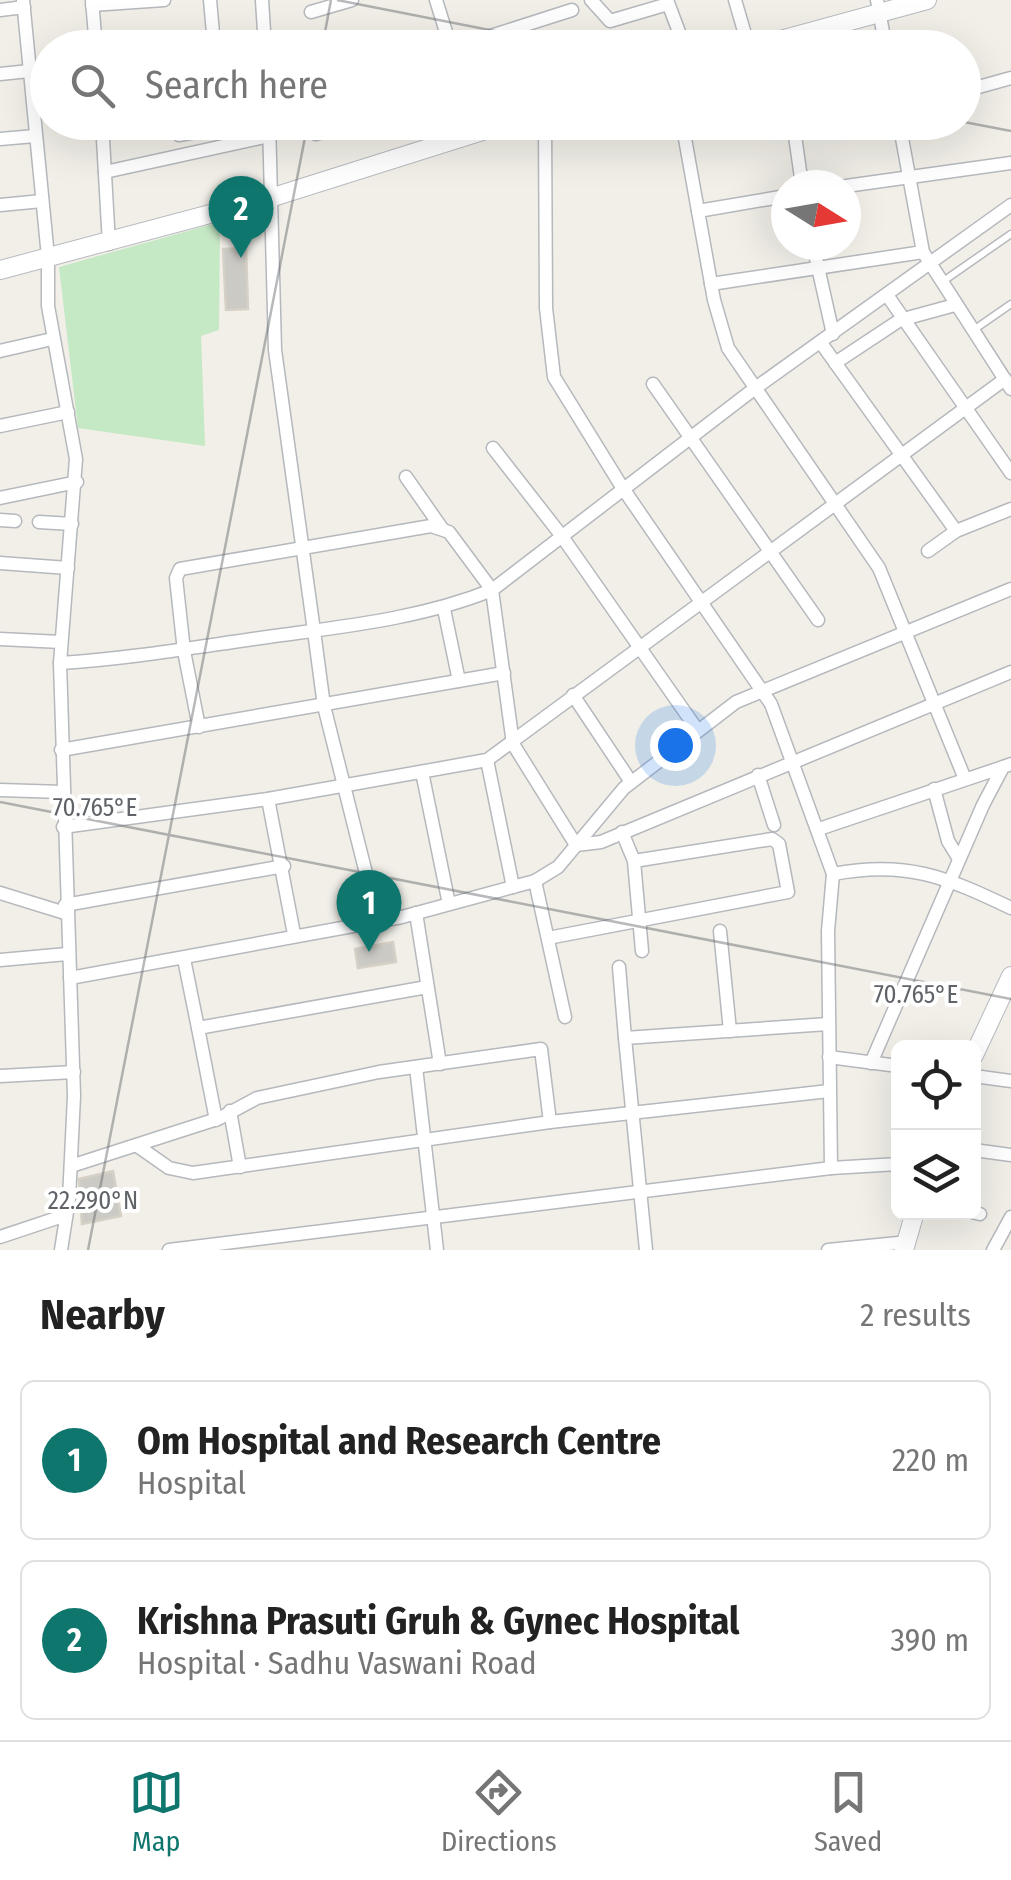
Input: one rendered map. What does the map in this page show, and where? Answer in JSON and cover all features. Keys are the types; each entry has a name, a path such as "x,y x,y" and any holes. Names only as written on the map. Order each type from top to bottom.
{"street":[{"path":"94,30 92,2 164,0"},
{"path":"210,0 216,30"},
{"path":"262,0 264,30"},
{"path":"311,12 352,0"},
{"path":"436,0 446,30"},
{"path":"590,0 602,18 610,22 668,2 678,30"},
{"path":"735,0 744,30"},
{"path":"815,30 878,6 927,0"},
{"path":"0,10 24,4 30,96"},
{"path":"509,30 572,10"},
{"path":"0,74 30,72"},
{"path":"981,86 1011,78"},
{"path":"0,139 30,136"},
{"path":"35,140 52,340 68,412 76,482 60,663 65,909 74,1072 71,1166 61,1250"},
{"path":"103,140 110,244"},
{"path":"105,172 227,140"},
{"path":"269,140 275,350 324,706 378,920"},
{"path":"0,270 110,244 270,198 441,140"},
{"path":"545,140 546,308 554,376 622,487 762,690 793,760 833,874 828,931 831,1168"},
{"path":"685,140 711,284 728,348 880,568 965,779"},
{"path":"796,140 800,170"},
{"path":"63,827 268,799 487,760 966,408 1008,384 926,258 902,140"},
{"path":"861,184 1011,163"},
{"path":"698,211 771,199"},
{"path":"0,204 42,201"},
{"path":"60,663 184,651 314,631 444,609 492,590 754,388 887,295 926,258 1011,205"},
{"path":"711,284 926,258"},
{"path":"816,260 833,334"},
{"path":"887,295 1011,472"},
{"path":"835,363 903,318 955,305"},
{"path":"0,350 52,340"},
{"path":"821,343 956,531"},
{"path":"652,384 818,620"},
{"path":"0,426 68,412"},
{"path":"493,448 560,535 696,728"},
{"path":"406,477 441,528 492,590 513,744 576,845"},
{"path":"0,498 76,482"},
{"path":"928,551 956,531 1011,509"},
{"path":"38,522 72,524"},
{"path":"199,727 184,651 176,578 180,569 303,545 441,528"},
{"path":"0,564 68,568"},
{"path":"70,978 184,960 294,934 416,913 535,882 558,867 631,782 696,728 762,690 1011,589"},
{"path":"444,609 459,681"},
{"path":"0,638 61,642"},
{"path":"576,845 622,832 1011,672"},
{"path":"61,750 504,673"},
{"path":"573,695 631,782"},
{"path":"487,760 512,888"},
{"path":"818,829 1007,765"},
{"path":"871,1063 958,859 1007,765"},
{"path":"422,772 449,904"},
{"path":"758,775 774,825"},
{"path":"934,789 948,841 958,859"},
{"path":"0,790 62,792"},
{"path":"268,799 284,866 294,934"},
{"path":"622,832 634,861 642,951"},
{"path":"548,938 640,917 788,892 779,844 772,839 634,861"},
{"path":"0,893 65,909 284,866"},
{"path":"833,874 887,867 950,878 1011,908"},
{"path":"535,882 565,1017"},
{"path":"416,913 440,1064"},
{"path":"720,931 730,1031"},
{"path":"0,960 67,954"},
{"path":"184,960 216,1120"},
{"path":"619,967 646,1250"},
{"path":"981,1040 1011,976"},
{"path":"198,1028 428,986"},
{"path":"625,1038 828,1024"},
{"path":"71,1166 216,1120 257,1098 416,1067 541,1049 550,1122"},
{"path":"828,1058 891,1065"},
{"path":"416,1067 437,1250"},
{"path":"0,1076 74,1072"},
{"path":"981,1077 1011,1081"},
{"path":"138,1147 169,1168 193,1173 550,1122 829,1091"},
{"path":"230,1111 240,1167"},
{"path":"981,1151 1011,1155"},
{"path":"169,1250 236,1246 433,1216 831,1168 891,1164"},
{"path":"0,1237 66,1215"},
{"path":"993,1250 1011,1218"},
{"path":"828,1250 906,1246 913,1220"}],"lane":[{"path":"941,283 1011,234"},
{"path":"972,331 1011,304"}],"green space":[{"path":"220,222 219,330 201,336 205,446 78,428 59,267"}],"building":[{"path":"246,248 248,309 226,310 223,249"},
{"path":"393,942 396,962 358,968 355,949"},
{"path":"113,1171 121,1216 82,1224 79,1179"}],"place":[{"name":"Krishna Prasuti Gruh & Gynec Hospital","path":"241,258"},
{"name":"Om Hospital and Research Centre","path":"369,952"}]}
